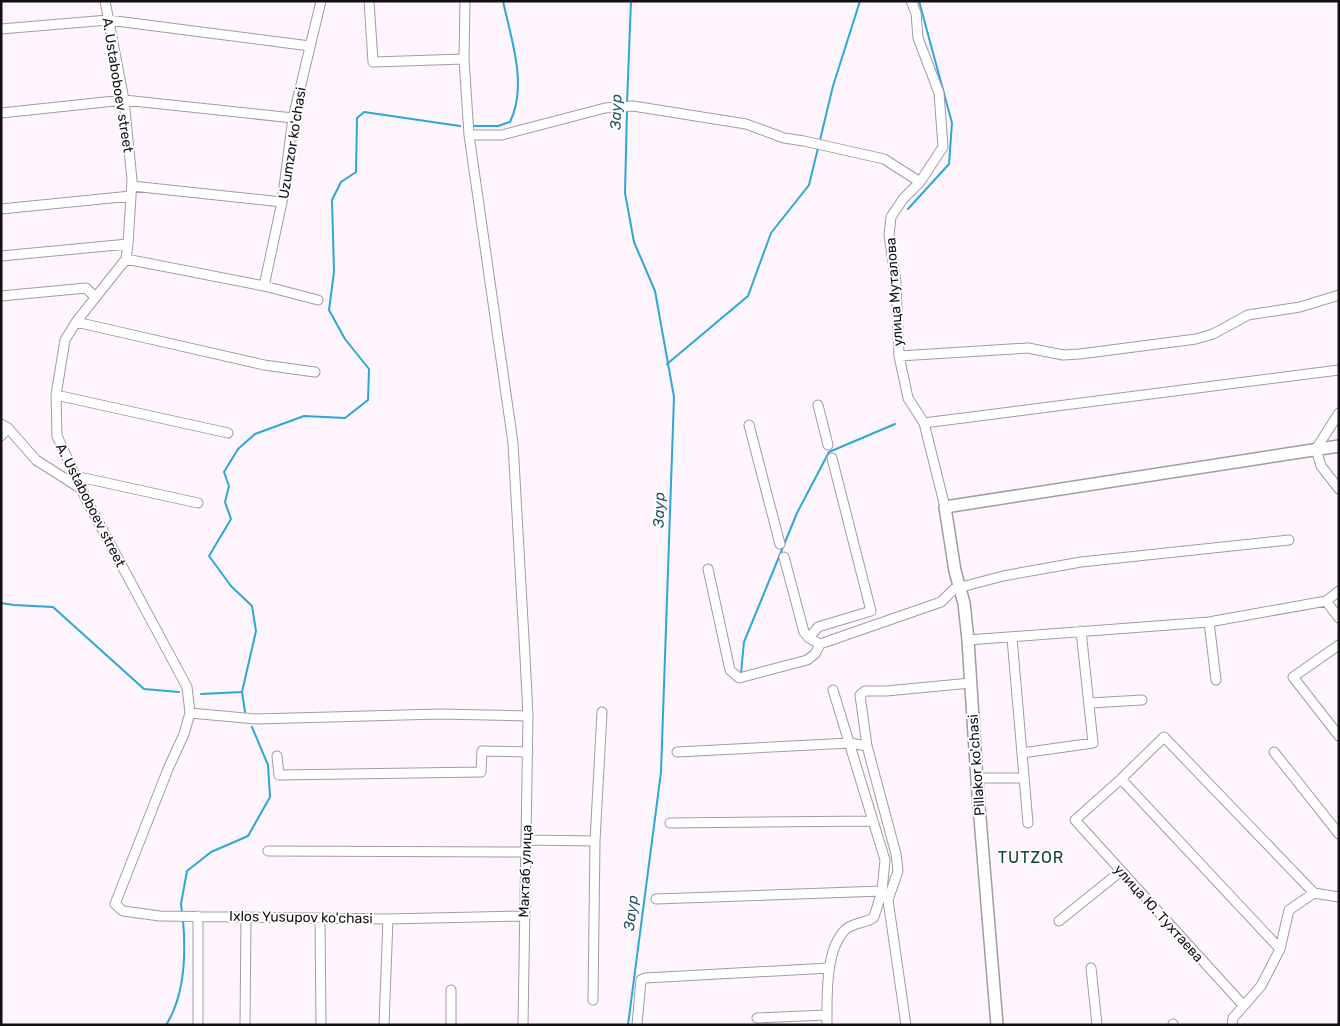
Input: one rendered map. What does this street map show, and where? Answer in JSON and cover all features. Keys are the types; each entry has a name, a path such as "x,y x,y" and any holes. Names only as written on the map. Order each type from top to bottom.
{"street":[{"name":"A. Ustaboboev street","path":"105,1 124,100 132,186 128,244 126,259 76,322 65,340 56,395 57,436 80,488 187,686 190,713 115,904 123,911 183,916"},
{"name":"Uzumzor ko'chasi","path":"264,286 282,202 293,118 321,1"},
{"path":"369,1 372,62 464,59"},
{"name":"Мактаб улица","path":"465,1 464,59 469,135 513,443 528,716 527,852 523,916 523,1025"},
{"name":"улица Муталова","path":"911,1 916,13 918,38 939,93 944,141 943,148 920,182 903,199 891,217 889,235 896,282 899,356 908,398 924,423 945,506"},
{"path":"1,29 108,20 310,46"},
{"path":"1,113 124,100 293,118"},
{"path":"469,135 502,135 605,108 633,106 746,124 784,138 884,159 920,182"},
{"path":"132,186 282,202"},
{"path":"1,209 131,196"},
{"path":"1,256 128,244"},
{"path":"126,259 264,286 318,300"},
{"path":"1,296 86,288 95,297"},
{"path":"899,356 1028,348 1063,355 1186,341 1214,334 1248,316 1300,307 1339,295"},
{"path":"76,322 264,364 315,372"},
{"path":"924,423 1339,370"},
{"path":"56,395 228,432"},
{"path":"818,405 828,445"},
{"path":"1339,413 1316,449 1321,466 1339,489"},
{"path":"1,436 5,426 36,460 80,488"},
{"path":"749,426 780,544"},
{"path":"945,506 1339,446"},
{"path":"809,638 818,627 871,611 832,458"},
{"path":"75,476 198,503"},
{"name":"Pillakor ko'chasi","path":"945,506 968,640 976,778 997,1025"},
{"path":"708,569 730,670 739,678 807,660 815,654 820,644 941,602 954,589 1003,576 1081,562 1289,540"},
{"path":"784,557 804,632 809,638 820,644"},
{"path":"968,640 1209,622 1326,601 1339,590"},
{"path":"1326,601 1339,618"},
{"path":"1209,622 1216,680"},
{"path":"1022,753 1093,743 1081,631"},
{"path":"1012,638 1028,823"},
{"path":"1339,645 1293,677 1339,736"},
{"path":"906,1025 888,900 898,871 896,854 867,746 860,695 866,690 886,691 971,683"},
{"path":"827,1025 829,968 843,932 848,927 872,919 882,891 884,860 834,690"},
{"path":"1090,703 1142,700"},
{"path":"593,1000 595,842 602,712"},
{"path":"190,713 256,719 440,714 528,716"},
{"path":"1280,949 1122,780 1164,737 1314,894"},
{"path":"677,752 850,743 867,746"},
{"path":"277,756 279,775 481,772 482,751 528,752"},
{"path":"1274,752 1339,834"},
{"path":"976,778 1024,778"},
{"name":"улица Ю. Тухтаева","path":"1122,780 1075,820 1243,1005"},
{"path":"670,823 873,821"},
{"path":"527,840 595,842"},
{"path":"268,851 527,852"},
{"path":"1059,921 1121,871"},
{"path":"656,899 882,891"},
{"path":"1232,1025 1233,1018 1261,986 1280,949 1289,910 1314,894 1339,897"},
{"name":"Ixlos Yusupov ko'chasi","path":"183,916 388,919 384,1025"},
{"path":"198,916 198,1025"},
{"path":"388,919 523,916"},
{"path":"245,1025 246,917"},
{"path":"320,918 321,1025"},
{"path":"636,1025 641,980 645,978 829,968"},
{"path":"1091,968 1097,1025"},
{"path":"451,990 452,1025"},
{"path":"756,1018 827,1014"}],"shaded area":[{"path":"774,1021 774,1025 715,1025"}],"waterway":[{"path":"473,126 498,126 510,122 515,108 518,93 518,77 503,1"},
{"name":"Заур","path":"627,104 631,1"},
{"path":"820,140 833,86 860,1"},
{"path":"908,209 949,164 952,123 919,1"},
{"name":"Заур","path":"627,109 625,193 634,242 655,291 674,397 661,772 628,1025"},
{"path":"245,712 242,692 256,631 252,606 231,586 209,556 231,519 225,502 229,486 224,472 238,449 255,434 304,416 345,418 368,400 369,369 345,339 329,310 334,272 332,200 341,182 356,172 357,118 364,112 460,126"},
{"path":"667,364 748,296 771,233 809,185 818,148"},
{"path":"741,673 744,642 797,513 829,452 895,424"},
{"path":"1,603 53,607 144,689 179,692"},
{"path":"201,694 242,692"},
{"path":"182,913 181,904 187,871 211,852 248,836 270,797 268,765 252,727"},
{"path":"166,1025 181,988 184,960 183,920"}],"district":[{"name":"TUTZOR","path":"1031,857"}]}
